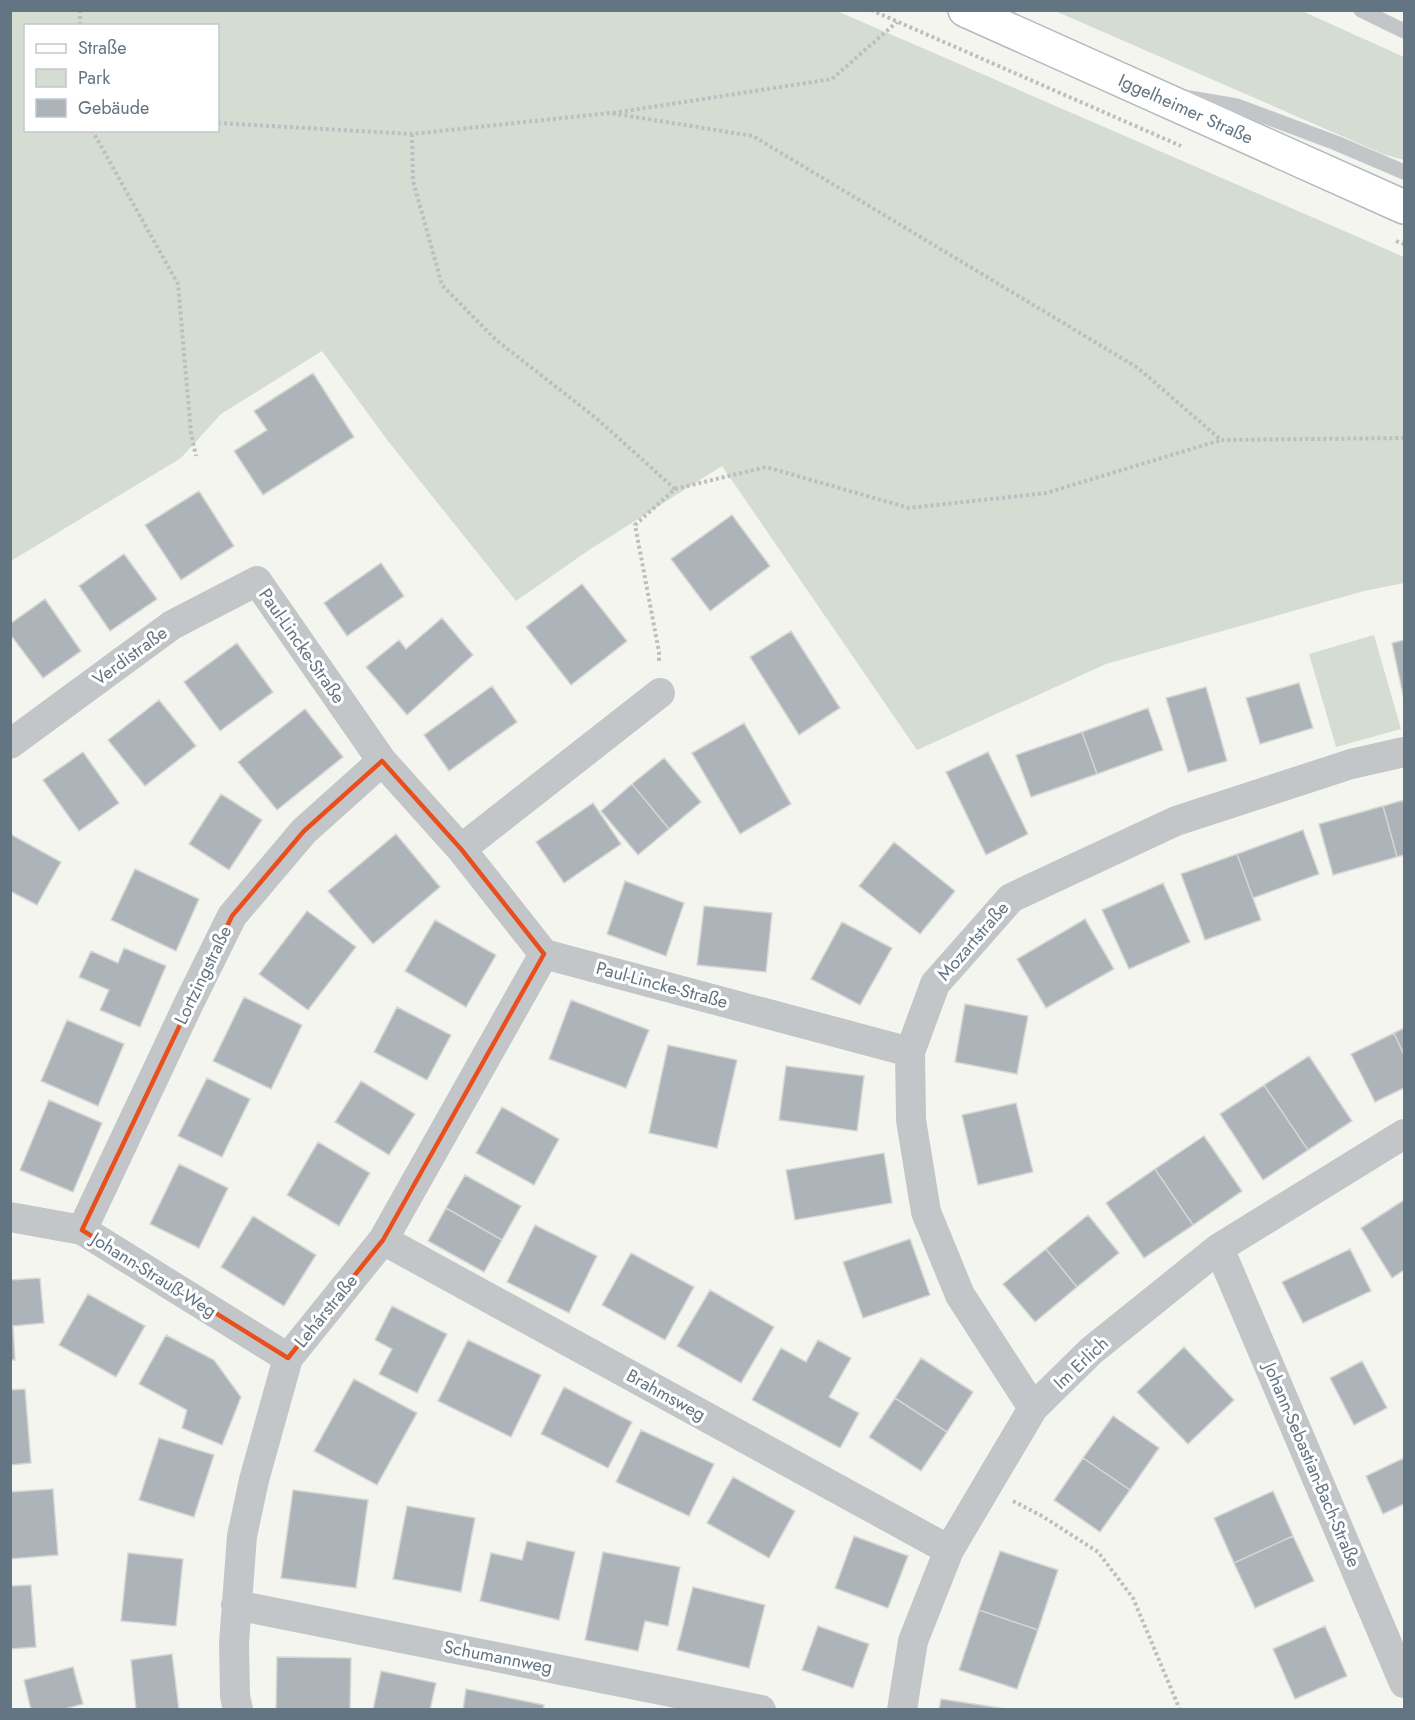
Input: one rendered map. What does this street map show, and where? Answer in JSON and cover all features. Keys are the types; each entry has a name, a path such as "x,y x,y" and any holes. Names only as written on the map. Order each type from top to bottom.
{"main road":[{"name":"Iggelheimer Straße","path":"965,10 1404,207"}],"street":[{"name":"Verdistraße","path":"10,744 172,625 257,581"},
{"name":"Paul-Lincke-Straße","path":"257,581 382,761 461,849 544,954 910,1052"},
{"path":"461,849 660,693"},
{"name":"Mozartstraße","path":"1033,1408 960,1295 926,1212 910,1120 910,1052 935,984 1011,898 1176,821 1351,764 1404,752"},
{"name":"Lortzingstraße","path":"82,1230 232,916 304,831 382,761"},
{"name":"Lehárstraße","path":"238,1710 235,1696 234,1654 242,1536 254,1480 288,1358 383,1240 544,954"},
{"name":"Im Erlich","path":"902,1710 913,1641 949,1550 1033,1408 1091,1351 1218,1248 1404,1134"},
{"name":"Johann-Strauß-Weg","path":"10,1217 82,1230 288,1358"},
{"name":"Brahmsweg","path":"383,1240 949,1550"},
{"name":"Johann-Sebastian-Bach-Straße","path":"1218,1248 1404,1683"},
{"name":"Schumannweg","path":"236,1605 761,1710"}],"lane":[{"path":"1361,10 1404,32"},
{"path":"1146,91 1237,106 1336,143 1404,172"}],"path":[{"path":"871,10 1189,150"},
{"path":"219,123 412,134 610,113 832,79 897,22"},
{"path":"610,113 753,136 1138,368 1221,440"},
{"path":"93,132 178,284 191,433 196,456"},
{"path":"412,134 413,181 442,285 496,340 596,418 675,489"},
{"path":"1394,240 1404,244"},
{"path":"660,693 659,652 635,525 675,489 766,467 909,508 1046,493 1221,440 1404,438"},
{"path":"986,1487 1042,1516 1098,1552 1133,1598 1180,1710"}],"highlighted area":[{"path":"382,761 461,849 544,954 383,1240 288,1358 82,1230 232,916 304,831"}],"green space":[{"path":"11,10 837,11 1404,257 1404,583 1364,591 1106,664 917,750 722,466 589,550 516,601 388,441 322,351 221,414 181,458 11,561"},
{"path":"1055,11 1302,11 1404,57 1404,160 1383,154"},
{"path":"1374,635 1401,729 1336,747 1309,654"}],"building":[{"path":"313,373 354,437 263,495 234,451 267,430 254,411"},
{"path":"199,491 234,546 181,580 145,525"},
{"path":"732,515 770,566 710,611 671,559"},
{"path":"124,554 157,599 110,631 79,586"},
{"path":"381,563 404,596 347,636 324,603"},
{"path":"582,584 627,641 571,685 526,627"},
{"path":"45,599 81,651 43,678 10,634 10,624"},
{"path":"442,618 473,655 407,715 366,667 399,640 406,649"},
{"path":"791,631 840,708 799,735 750,657"},
{"path":"1404,640 1404,700 1392,643"},
{"path":"237,643 273,692 220,731 184,682"},
{"path":"1299,683 1313,728 1260,744 1246,698"},
{"path":"492,686 517,722 449,771 424,735"},
{"path":"1206,687 1227,761 1188,772 1166,698"},
{"path":"159,700 196,746 145,786 108,740"},
{"path":"1148,708 1163,750 1097,774 1082,732"},
{"path":"305,709 343,757 277,810 238,762"},
{"path":"744,723 791,804 740,834 692,753"},
{"path":"1082,732 1097,774 1031,797 1016,755"},
{"path":"83,752 119,803 79,831 43,780"},
{"path":"988,752 1028,834 986,855 946,772"},
{"path":"664,758 701,802 669,829 632,784"},
{"path":"632,784 669,829 638,855 601,811"},
{"path":"221,794 262,820 229,870 189,844"},
{"path":"1404,800 1404,855 1397,857 1383,806"},
{"path":"593,803 621,844 564,883 536,842"},
{"path":"1383,806 1397,857 1333,875 1319,824"},
{"path":"1303,830 1319,874 1253,898 1237,854"},
{"path":"10,834 61,862 37,905 10,891"},
{"path":"396,834 440,887 373,944 328,891"},
{"path":"894,842 955,891 920,934 859,886"},
{"path":"1237,854 1261,920 1205,940 1181,874"},
{"path":"135,869 199,899 176,951 111,920"},
{"path":"625,881 684,903 666,956 607,934"},
{"path":"1163,883 1190,942 1129,969 1102,910"},
{"path":"704,906 772,913 766,972 697,965"},
{"path":"307,911 356,947 308,1010 259,974"},
{"path":"1085,919 1114,969 1046,1008 1017,959"},
{"path":"435,920 496,955 466,1007 405,971"},
{"path":"842,922 892,948 860,1005 811,979"},
{"path":"124,948 166,966 140,1027 100,1010 109,990 79,977 91,951 118,963"},
{"path":"244,997 302,1025 271,1089 213,1061"},
{"path":"571,1000 649,1030 626,1088 549,1059"},
{"path":"965,1004 1028,1016 1017,1074 955,1062"},
{"path":"397,1007 451,1035 427,1080 374,1052"},
{"path":"67,1020 124,1044 98,1106 41,1081"},
{"path":"1404,1028 1404,1055 1394,1033"},
{"path":"1394,1033 1404,1055 1404,1088 1375,1102 1351,1054"},
{"path":"668,1045 737,1060 717,1148 649,1133"},
{"path":"1309,1056 1352,1121 1308,1150 1264,1085"},
{"path":"786,1066 864,1076 857,1131 779,1120"},
{"path":"207,1078 250,1099 222,1157 178,1136"},
{"path":"361,1081 415,1114 389,1155 335,1122"},
{"path":"1264,1085 1308,1150 1263,1180 1220,1114"},
{"path":"49,1100 102,1123 73,1192 20,1170"},
{"path":"1016,1103 1033,1172 978,1185 962,1115"},
{"path":"502,1107 559,1139 534,1185 476,1153"},
{"path":"1204,1136 1242,1191 1193,1225 1155,1169"},
{"path":"318,1142 370,1173 339,1226 287,1195"},
{"path":"884,1153 892,1203 795,1220 786,1170"},
{"path":"179,1164 228,1188 199,1248 150,1224"},
{"path":"1155,1169 1193,1225 1144,1258 1106,1203"},
{"path":"465,1175 521,1206 502,1240 446,1208"},
{"path":"1404,1200 1404,1270 1392,1278 1361,1228"},
{"path":"446,1208 502,1240 484,1272 428,1241"},
{"path":"1088,1215 1119,1253 1077,1287 1046,1249"},
{"path":"253,1216 316,1255 284,1306 221,1267"},
{"path":"535,1225 597,1256 569,1313 507,1282"},
{"path":"910,1239 930,1295 863,1318 843,1262"},
{"path":"1046,1249 1077,1287 1035,1322 1003,1284"},
{"path":"1350,1249 1371,1291 1303,1323 1282,1282"},
{"path":"631,1253 694,1287 665,1340 602,1305"},
{"path":"40,1278 44,1323 13,1326 15,1360 10,1360 10,1280"},
{"path":"710,1290 774,1327 741,1383 677,1346"},
{"path":"88,1294 145,1326 116,1377 59,1345"},
{"path":"392,1306 447,1334 417,1393 379,1374 392,1349 375,1340"},
{"path":"166,1335 214,1360 241,1397 222,1445 182,1428 187,1410 139,1384"},
{"path":"468,1340 541,1375 511,1437 438,1401"},
{"path":"818,1340 851,1358 829,1397 859,1413 840,1448 752,1400 781,1348 806,1362"},
{"path":"1184,1347 1234,1400 1188,1444 1137,1392"},
{"path":"921,1358 973,1392 947,1432 895,1398"},
{"path":"1362,1361 1387,1408 1354,1425 1330,1378"},
{"path":"354,1379 417,1413 377,1485 314,1451"},
{"path":"564,1387 632,1422 608,1468 541,1434"},
{"path":"25,1389 31,1463 10,1465 10,1390"},
{"path":"895,1398 947,1432 921,1471 869,1437"},
{"path":"1113,1416 1159,1448 1130,1490 1083,1458"},
{"path":"641,1430 714,1464 689,1516 616,1482"},
{"path":"159,1438 214,1455 194,1517 139,1500"},
{"path":"1083,1458 1130,1490 1100,1532 1054,1500"},
{"path":"1404,1458 1404,1504 1383,1514 1366,1476"},
{"path":"733,1477 795,1511 769,1558 707,1523"},
{"path":"53,1489 58,1555 10,1559 10,1492"},
{"path":"293,1490 368,1500 356,1588 281,1578"},
{"path":"1273,1491 1293,1536 1234,1563 1214,1518"},
{"path":"407,1506 475,1518 461,1592 393,1579"},
{"path":"854,1536 908,1556 888,1608 835,1588"},
{"path":"1293,1536 1314,1581 1255,1608 1234,1563"},
{"path":"527,1541 575,1552 559,1620 480,1601 491,1553 522,1560"},
{"path":"1000,1551 1058,1570 1038,1630 979,1610"},
{"path":"603,1552 680,1567 668,1626 645,1621 638,1651 585,1640"},
{"path":"128,1553 183,1559 176,1626 121,1621"},
{"path":"31,1585 36,1647 10,1649 10,1586"},
{"path":"693,1587 765,1605 749,1668 677,1650"},
{"path":"979,1610 1038,1630 1017,1689 959,1670"},
{"path":"818,1626 869,1644 853,1688 802,1670"},
{"path":"1325,1626 1347,1676 1295,1699 1273,1649"},
{"path":"172,1654 179,1710 136,1710 131,1660"},
{"path":"277,1657 351,1658 350,1710 276,1709"},
{"path":"73,1667 83,1704 61,1710 31,1710 24,1680"},
{"path":"381,1671 436,1683 430,1710 373,1710"},
{"path":"466,1689 544,1705 543,1710 463,1710"},
{"path":"941,1699 1013,1710 939,1710"}]}
